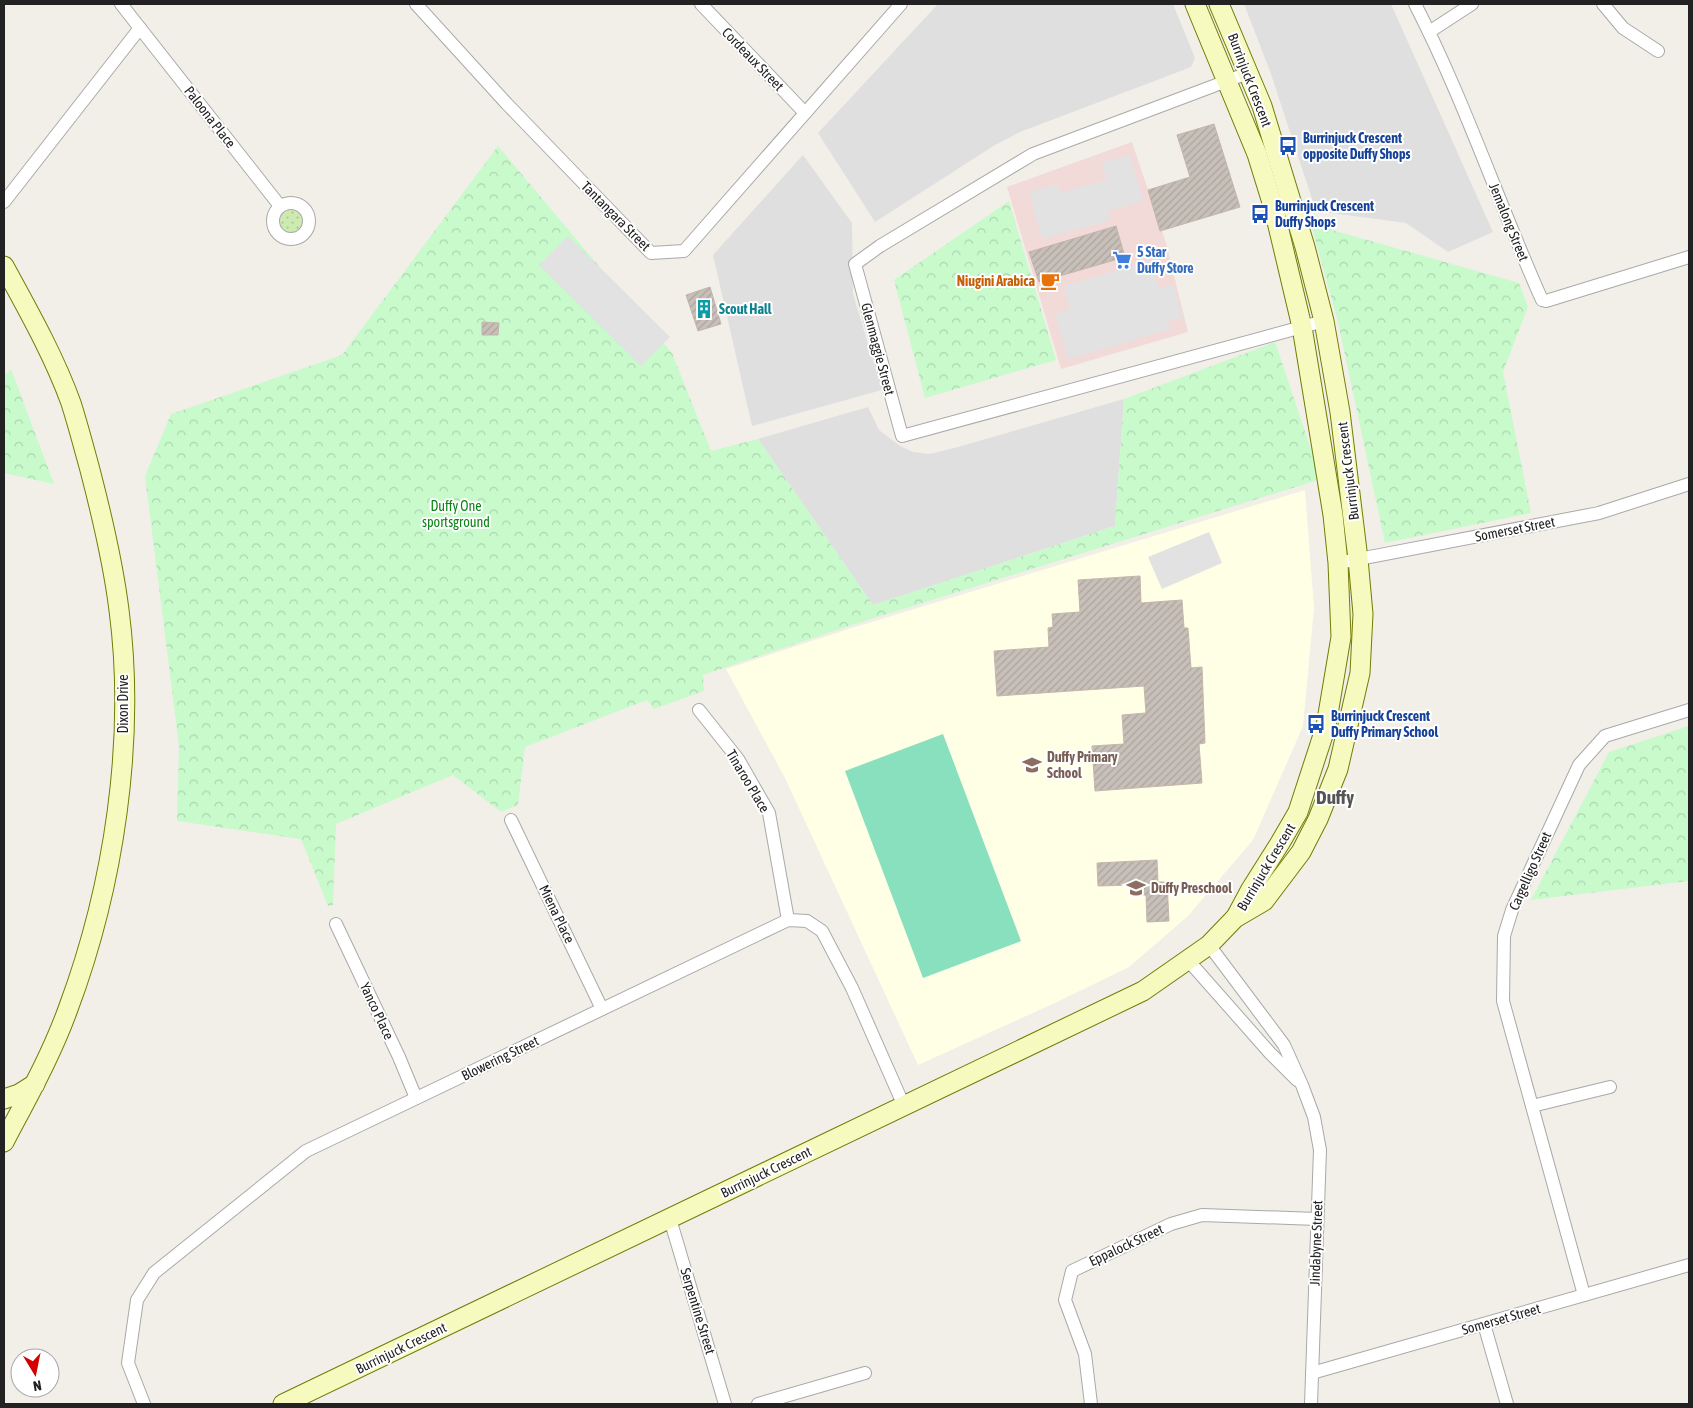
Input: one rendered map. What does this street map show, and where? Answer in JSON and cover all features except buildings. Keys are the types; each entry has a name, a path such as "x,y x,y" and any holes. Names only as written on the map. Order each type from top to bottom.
{"street":[{"name":"Paloona Place","path":"122,4 280,206"},
{"name":"Tantangara Street","path":"416,4 507,104 651,253 684,251 902,4"},
{"name":"Cordeaux Street","path":"701,4 805,113"},
{"name":"Burrinjuck Crescent","path":"1195,4 1257,154 1274,209 1302,327 1333,515 1338,563 1341,637 1326,726 1298,812 1235,918"},
{"name":"Burrinjuck Crescent","path":"283,1404 1142,991 1209,944 1235,918 1264,901 1301,852 1318,819 1338,769 1360,673 1363,614 1358,559 1340,412 1324,321 1305,246 1262,106 1219,4"},
{"name":"Jemalong Street","path":"1415,4 1429,32 1542,300 1546,301 1689,257"},
{"path":"1429,32 1472,4"},
{"path":"1603,4 1623,28 1658,51"},
{"path":"4,202 140,28"},
{"name":"Glenmaggie Street","path":"1248,73 1033,154 880,246 855,264 902,436 1324,321"},
{"name":"Dixon Drive","path":"4,266 50,356 70,402 102,513 119,612 124,666 124,736 121,775 107,871 86,958 68,1010 35,1084 6,1132"},
{"name":"Somerset Street","path":"1338,563 1599,513 1689,484"},
{"name":"Tinaroo Place","path":"699,710 738,759 770,812 788,920"},
{"name":"Cargelligo Street","path":"1584,1295 1503,1001 1504,936 1512,910 1579,765 1605,736 1689,710"},
{"name":"Miena Place","path":"511,820 602,1008"},
{"path":"788,920 807,921 822,931 852,988 904,1106"},
{"name":"Blowering Street","path":"144,1404 128,1363 137,1300 154,1273 306,1151 788,920"},
{"name":"Yanco Place","path":"336,924 416,1098"},
{"name":"Jindabyne Street","path":"1209,944 1284,1045 1314,1117 1320,1150 1311,1404"},
{"name":"Jindabyne Street","path":"1188,959 1270,1054 1302,1085"},
{"path":"4,1099 19,1094 35,1084"},
{"path":"1532,1106 1610,1087"},
{"name":"Eppalock Street","path":"1091,1404 1085,1354 1065,1300 1072,1271 1171,1224 1202,1216 1317,1219"},
{"name":"Serpentine Street","path":"670,1219 725,1404"},
{"name":"Somerset Street","path":"1312,1373 1689,1265"},
{"path":"1484,1324 1507,1404"},
{"path":"758,1404 864,1373"}],"shaded area":[{"path":"938,4 1173,4 1195,58 1191,67 1020,132 995,145 875,222 818,133"},
{"path":"1244,4 1391,4 1493,232 1448,252 1406,223 1316,211 1271,74"},
{"path":"1132,142 1166,243 1188,332 1061,369 1007,187"},
{"path":"803,155 852,223 853,294 882,390 752,426 713,255"},
{"path":"1130,155 1143,201 1108,211 1110,220 1042,239 1029,192 1057,184 1060,193 1106,180 1102,162"},
{"path":"568,236 670,337 641,366 539,265"},
{"path":"1151,261 1159,288 1173,285 1183,317 1168,321 1171,329 1068,359 1055,314 1070,309 1064,286"},
{"path":"1124,399 1115,526 873,605 758,439 868,407 879,430 900,446 913,452 930,454"},
{"name":"Duffy Primary School","path":"1305,490 1314,608 1303,726 1253,840 1188,916 1129,967 918,1065 785,778 726,669 852,628"},
{"path":"1209,532 1222,563 1162,589 1148,557"}],"green space":[{"name":"Duffy One sportsground","path":"498,146 672,353 711,451 758,439 873,605 1115,526 1124,399 1275,342 1321,479 852,625 703,675 704,691 654,709 647,700 525,747 518,805 501,812 453,775 336,824 333,905 328,906 301,839 177,821 179,746 145,476 171,414 342,355"},
{"path":"1009,201 1056,360 925,398 894,280"},
{"path":"290,204 301,209 307,215 307,223 297,235 289,237 282,235 276,228 274,219 280,206"},
{"path":"1311,224 1519,283 1528,307 1503,372 1531,513 1385,543 1338,322"},
{"path":"11,369 54,484 4,473 4,376"},
{"path":"1689,726 1689,881 1531,900 1609,752"},
{"path":"943,734 1021,941 923,978 845,771"}],"place":[{"name":"Burrinjuck Crescent opposite Duffy Shops","path":"1288,146"},
{"name":"Burrinjuck Crescent Duffy Shops","path":"1260,214"},
{"name":"5 Star Duffy Store","path":"1122,260"},
{"name":"Niugini Arabica","path":"1050,281"},
{"name":"Scout Hall","path":"704,309"},
{"name":"Burrinjuck Crescent Duffy Primary School","path":"1316,724"},
{"name":"Duffy Primary School","path":"1032,765"},
{"name":"Duffy Preschool","path":"1136,888"}],"district":[{"name":"Duffy","path":"1335,797"}]}
